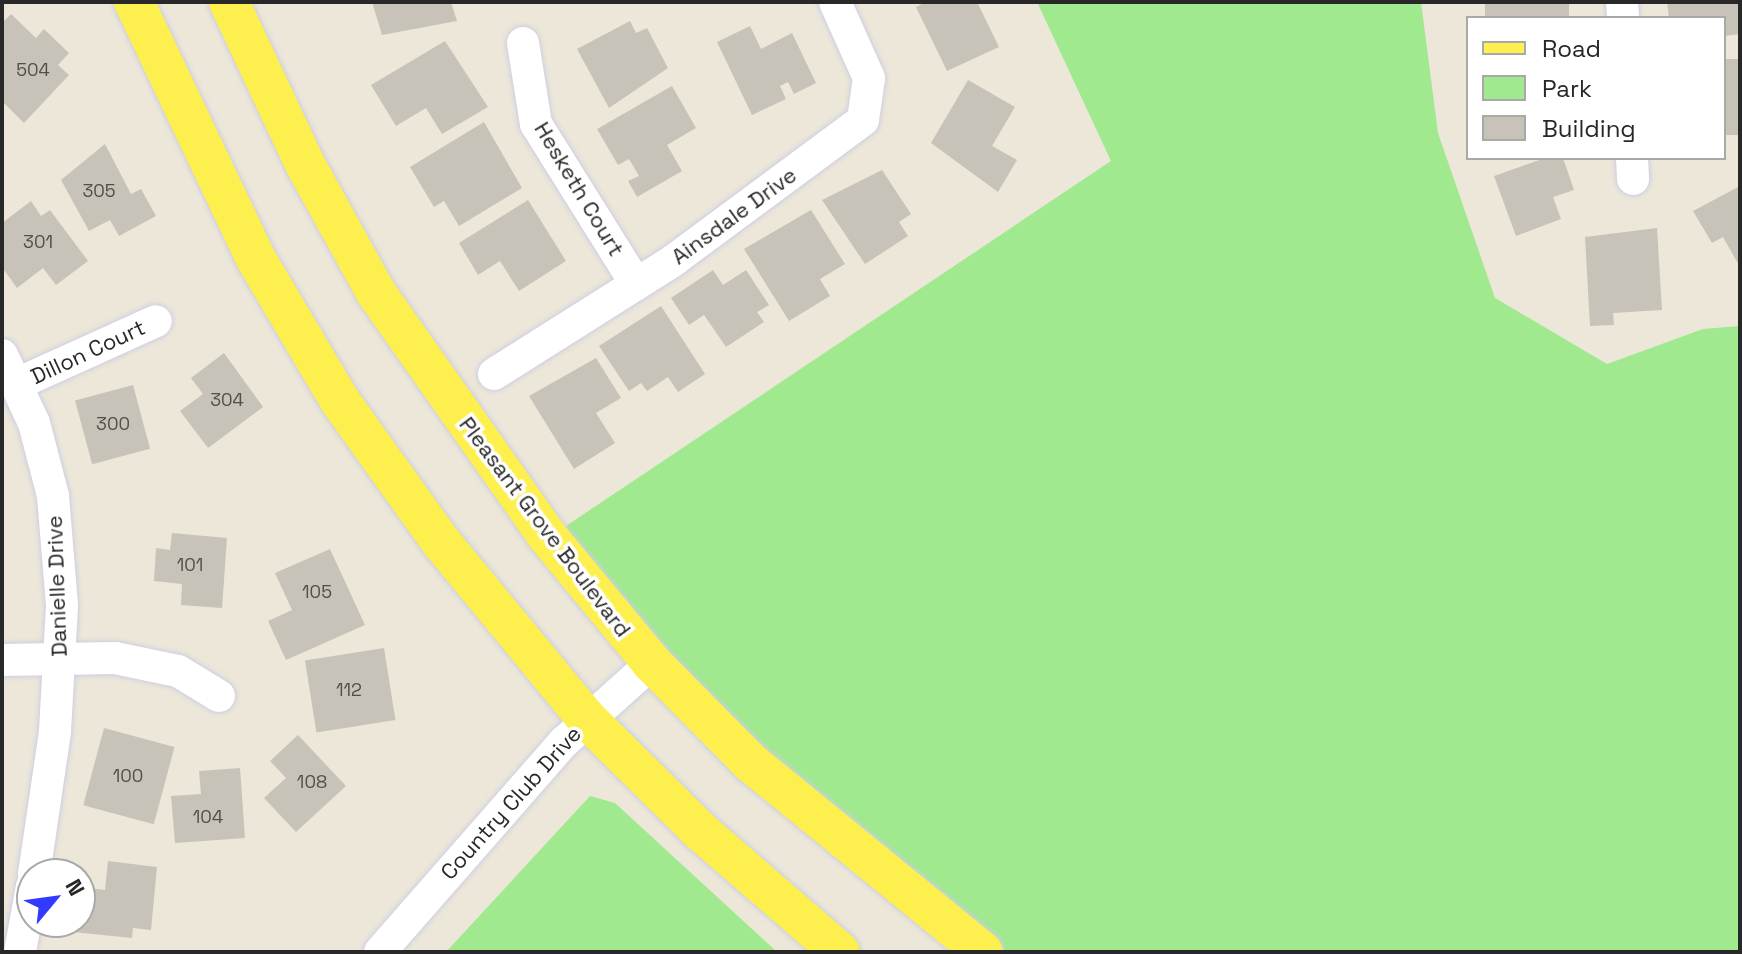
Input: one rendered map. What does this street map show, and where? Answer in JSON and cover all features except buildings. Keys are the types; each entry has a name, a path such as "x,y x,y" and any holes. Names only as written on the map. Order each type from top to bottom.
{"main road":[{"path":"134,2 222,196 340,401 441,542 587,719 699,830 840,952"},
{"name":"Pleasant Grove Boulevard","path":"229,2 305,164 375,291 547,536 652,663 751,763 983,952"}],"street":[{"name":"Ainsdale Drive","path":"494,374 636,284 863,120 869,78 835,2"},
{"name":"Hesketh Court","path":"523,43 536,124 636,284"},
{"name":"Dillon Court","path":"19,383 156,321"},
{"name":"Danielle Drive","path":"2,355 19,383 53,496 61,657 36,858"},
{"path":"2,660 115,658 178,671 219,696"},
{"name":"Country Club Drive","path":"380,952 587,719 652,663"}],"green space":[{"path":"1037,2 1421,2 1438,133 1495,298 1607,364 1703,329 1740,326 1740,952 1007,952 880,855 706,695 560,530 1111,161"},
{"path":"590,796 615,803 777,952 446,952"}]}
